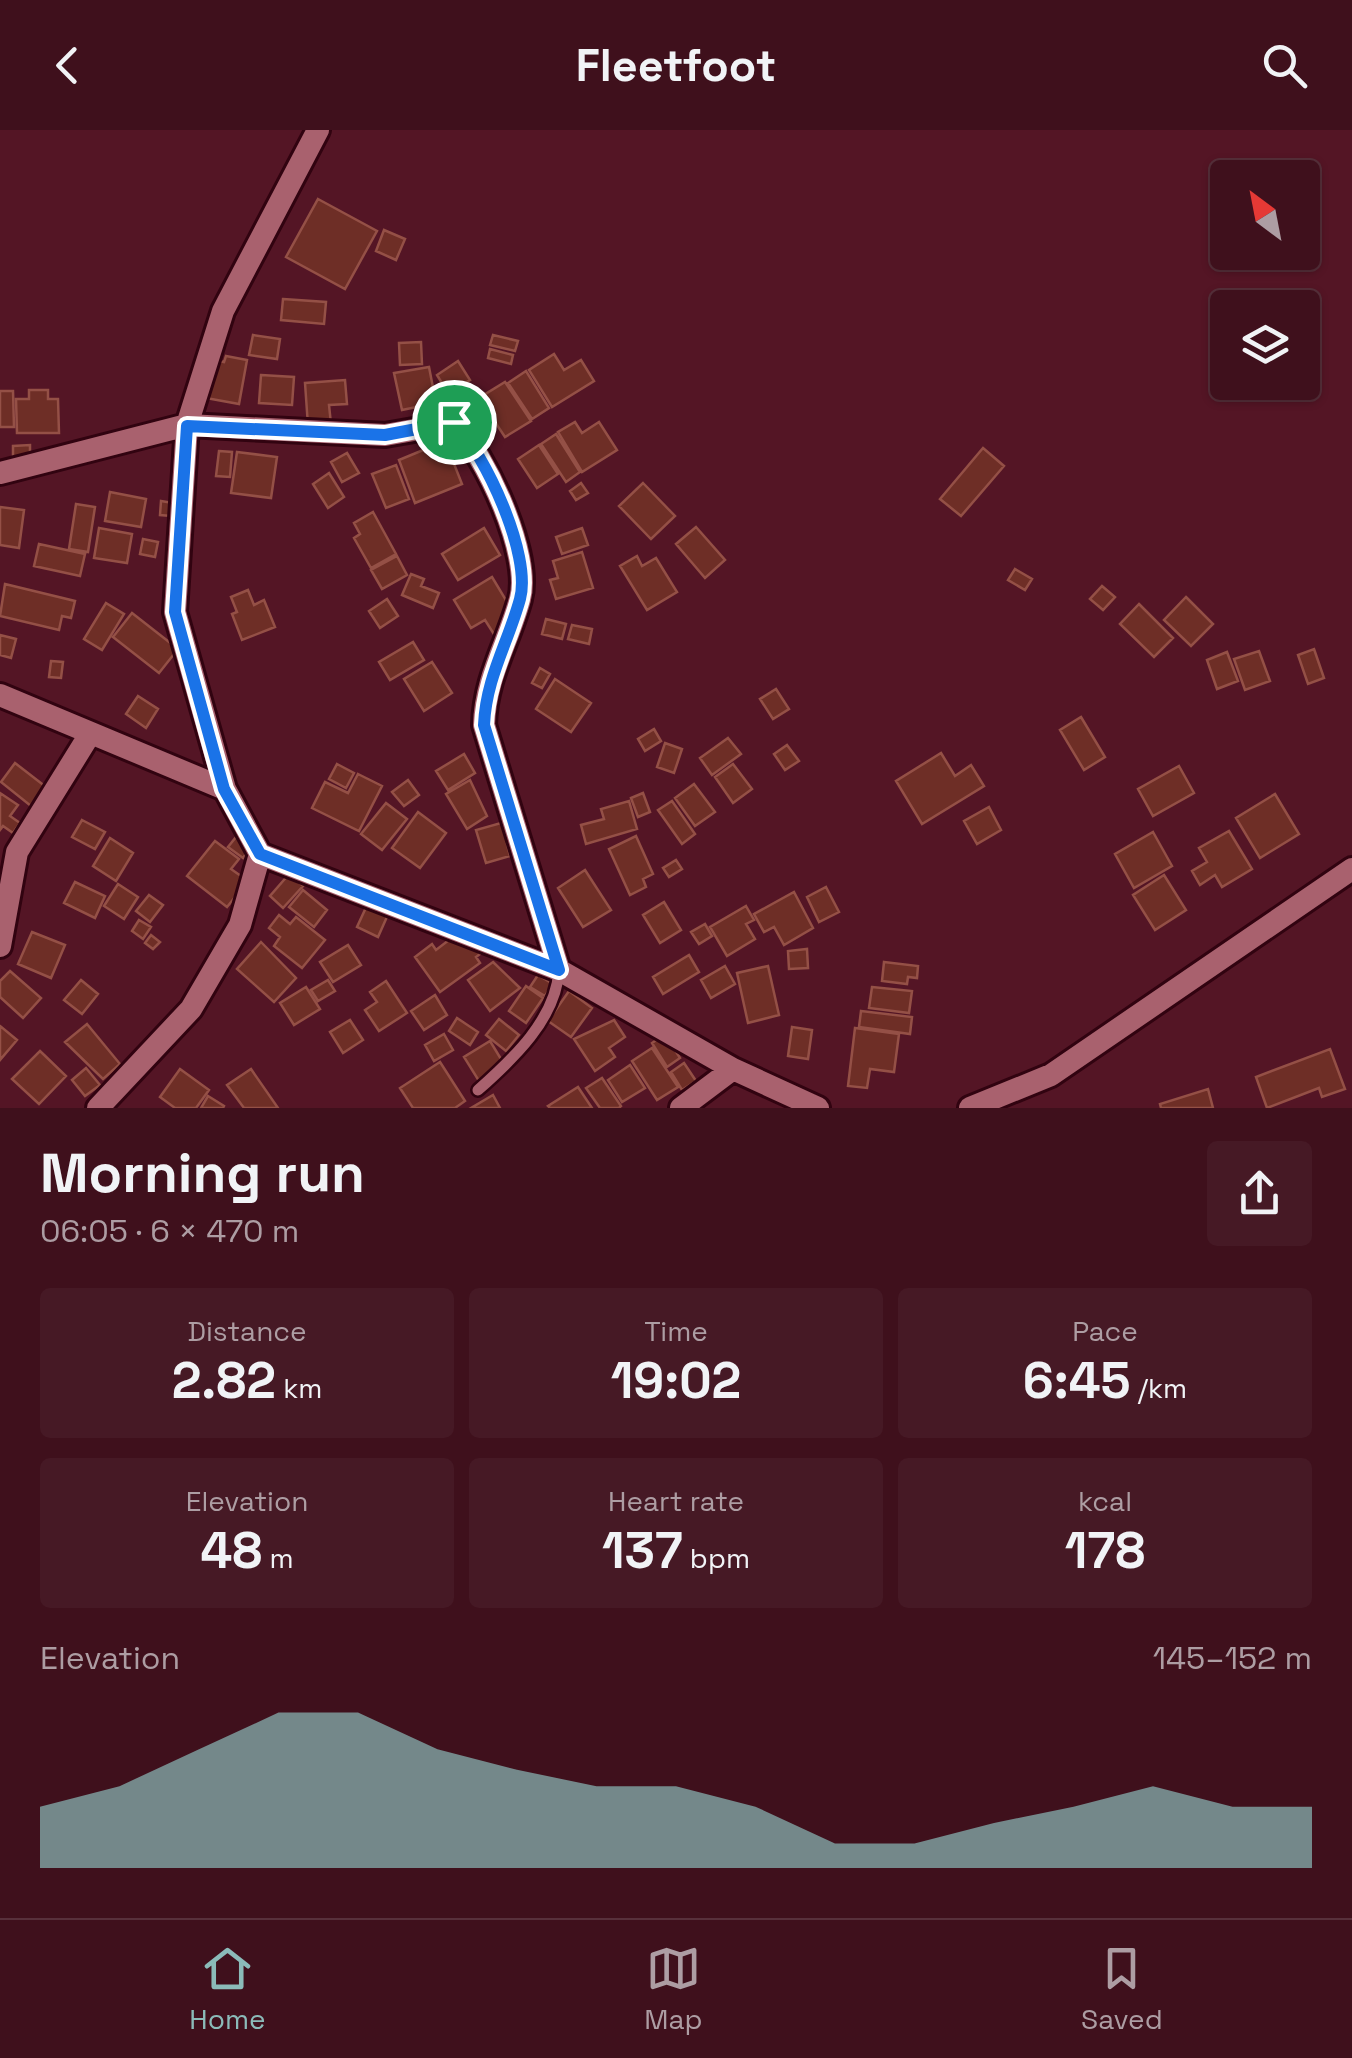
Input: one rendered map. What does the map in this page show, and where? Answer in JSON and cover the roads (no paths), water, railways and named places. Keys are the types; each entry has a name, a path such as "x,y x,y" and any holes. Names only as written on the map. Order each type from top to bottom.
{"street":[{"path":"318,130 223,311 187,426 175,612 224,789 260,854 559,970 733,1069 818,1108"},
{"path":"0,473 187,426 385,435 454,422 474,442 513,537 522,595 485,692 484,725 559,970"},
{"path":"0,695 224,789"},
{"path":"0,946 9,853 90,734"},
{"path":"98,1108 191,1009 240,925 260,854"},
{"path":"970,1108 1051,1075 1352,869"},
{"path":"681,1108 733,1069"}],"lane":[{"path":"478,1090 512,1059 541,1020 558,989 559,970"}]}
